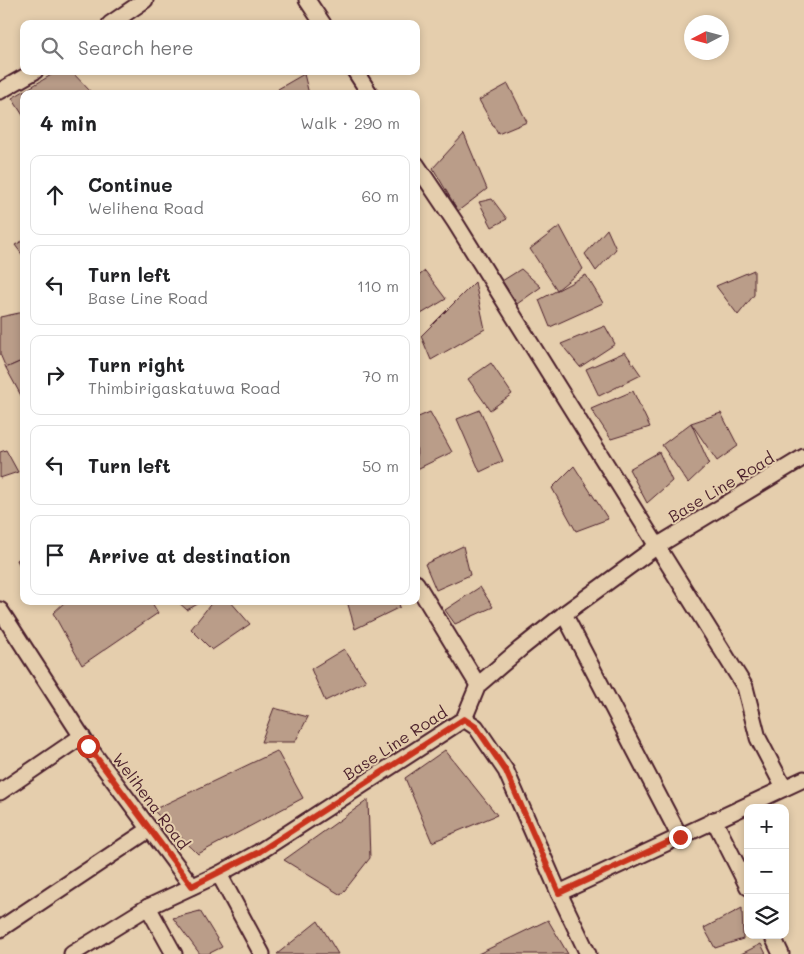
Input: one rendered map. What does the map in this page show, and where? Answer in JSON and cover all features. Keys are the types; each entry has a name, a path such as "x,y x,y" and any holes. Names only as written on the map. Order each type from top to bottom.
{"street":[{"path":"116,20 145,0"},
{"path":"308,0 320,20"},
{"path":"0,90 28,75"},
{"path":"358,75 367,90"},
{"path":"420,170 455,222 745,687 758,738 784,788"},
{"name":"Base Line Road","path":"72,954 148,907 219,874 259,852 464,719 478,685 564,614 657,546 804,457"},
{"path":"420,590 478,685"},
{"name":"Welihena Road","path":"0,610 82,736 192,886"},
{"path":"564,614 680,837"},
{"path":"464,719 476,727 506,771 559,893 588,954"},
{"path":"0,792 82,736"},
{"path":"559,893 804,779"},
{"path":"714,820 744,879"},
{"path":"0,928 150,829"},
{"path":"219,874 262,954"},
{"path":"148,907 174,954"},
{"path":"774,939 781,954"}],"building":[{"path":"51,75 75,75 89,90 26,90"},
{"path":"304,75 308,90 278,90"},
{"path":"508,84 527,122 498,134 479,100"},
{"path":"20,93 20,111 12,98"},
{"path":"464,134 487,189 458,211 433,168"},
{"path":"492,199 507,219 492,227 479,202"},
{"path":"560,226 583,269 557,290 530,249"},
{"path":"607,229 616,249 596,271 585,254"},
{"path":"20,242 20,252 15,245"},
{"path":"521,269 541,287 517,304 502,281"},
{"path":"754,270 754,295 738,315 716,286"},
{"path":"425,271 446,299 420,315 420,275"},
{"path":"586,275 603,303 550,327 539,300"},
{"path":"475,282 485,329 431,360 421,336"},
{"path":"20,313 20,362 6,368 0,354 0,317"},
{"path":"605,326 615,344 580,367 561,344"},
{"path":"625,352 641,375 599,396 586,369"},
{"path":"20,362 20,394 6,368"},
{"path":"491,363 512,394 490,410 468,379"},
{"path":"633,391 650,427 611,439 591,409"},
{"path":"480,410 503,461 480,472 457,419"},
{"path":"430,412 452,452 420,468 420,416"},
{"path":"721,413 738,446 717,461 691,423"},
{"path":"691,423 709,463 688,483 662,445"},
{"path":"6,450 18,472 0,478 0,452"},
{"path":"659,452 672,481 647,503 629,469"},
{"path":"574,466 608,519 576,531 552,488"},
{"path":"463,546 470,575 436,590 425,564"},
{"path":"480,587 493,607 455,624 445,610"},
{"path":"62,605 153,605 158,613 82,665 53,613"},
{"path":"181,605 196,605 187,610"},
{"path":"210,605 233,605 250,624 212,650 191,629"},
{"path":"348,605 399,605 400,607 355,629"},
{"path":"344,649 366,681 325,701 311,669"},
{"path":"274,708 308,717 295,742 261,742"},
{"path":"445,750 497,815 432,842 405,778"},
{"path":"277,751 303,798 198,854 153,810"},
{"path":"368,800 370,858 341,895 284,860"},
{"path":"742,908 743,939 715,948 704,928"},
{"path":"200,911 222,947 208,954 200,954 173,918"},
{"path":"548,920 568,954 478,954"},
{"path":"318,921 338,954 277,954"},
{"path":"761,944 766,954 741,954"}],"route":[{"path":"88,746 192,886 219,874 259,852 464,719 476,727 506,771 559,893 680,837"}]}
